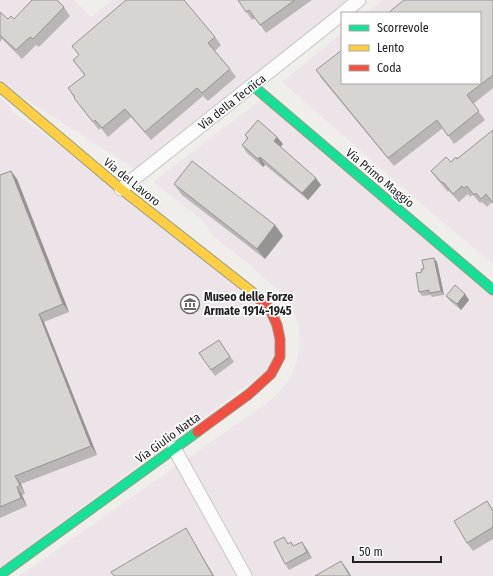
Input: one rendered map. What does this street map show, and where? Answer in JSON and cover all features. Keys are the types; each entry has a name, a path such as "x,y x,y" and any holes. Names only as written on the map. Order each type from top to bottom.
{"street":[{"name":"Via della Tecnica","path":"343,12 359,0"},
{"name":"Via della Tecnica","path":"121,189 341,14"},
{"name":"Via Primo Maggio","path":"252,85 493,290"},
{"name":"Via del Lavoro","path":"0,87 121,189 251,291"},
{"name":"Via Giulio Natta","path":"0,575 250,394 271,374 280,357 280,339 277,326 270,309 251,291"},
{"path":"174,448 245,576"}],"shaded area":[{"path":"0,0 74,0 91,17 112,0 354,0 138,171 0,83"},
{"path":"383,0 493,0 493,264 282,82 341,34 341,84 481,84 481,12 367,12"},
{"path":"268,94 493,287 493,576 19,576 271,400 288,382 298,359 300,342 298,323 292,307 285,296 245,261 213,236 201,219 153,182"},
{"path":"0,97 16,114 271,308 277,363 0,568"}],"building":[{"path":"32,0 57,0 64,7 33,39 30,37 16,50 0,35 0,12 8,19 11,16 14,19"},
{"path":"126,0 184,0 215,37 208,43 230,69 202,93 197,88 145,132 125,109 102,128 95,120 93,122 68,88 85,75 73,60 79,55 72,46"},
{"path":"238,0 295,0 260,25 249,10 246,12"},
{"path":"404,0 493,0 493,75 467,95 479,111 448,136 437,120 388,158 316,70 341,51 341,84 481,84 481,12 389,12"},
{"path":"258,120 277,137 274,141 316,178 302,193 260,157 258,159 242,145 248,138 245,135"},
{"path":"493,130 493,203 486,194 481,199 476,193 474,195 467,186 464,188 462,186 453,194 431,171 446,157 451,162 456,157 457,159"},
{"path":"192,161 275,225 257,249 174,184"},
{"path":"11,171 63,304 39,314 91,446 15,476 20,485 17,487 21,498 0,507 0,175"},
{"path":"434,258 441,291 429,293 429,290 419,292 416,273 422,272 421,269 424,269 422,260"},
{"path":"455,285 465,294 457,304 446,296"},
{"path":"219,340 230,357 211,370 199,353"},
{"path":"487,501 493,511 493,527 467,543 454,521"},
{"path":"186,528 213,576 114,576 111,572"},
{"path":"284,537 288,544 291,542 293,546 302,542 307,552 285,564 274,542"},
{"path":"341,561 350,576 315,576"}],"traffic: fast":[{"path":"252,85 493,290"},
{"path":"0,575 197,432"}],"traffic: slow":[{"path":"0,87 121,189 258,298"}],"traffic: jam":[{"path":"197,432 249,394 271,374 280,357 280,339 277,325 270,309 258,298"}],"place":[{"name":"Museo delle Forze Armate 1914-1945","path":"190,304"}]}
